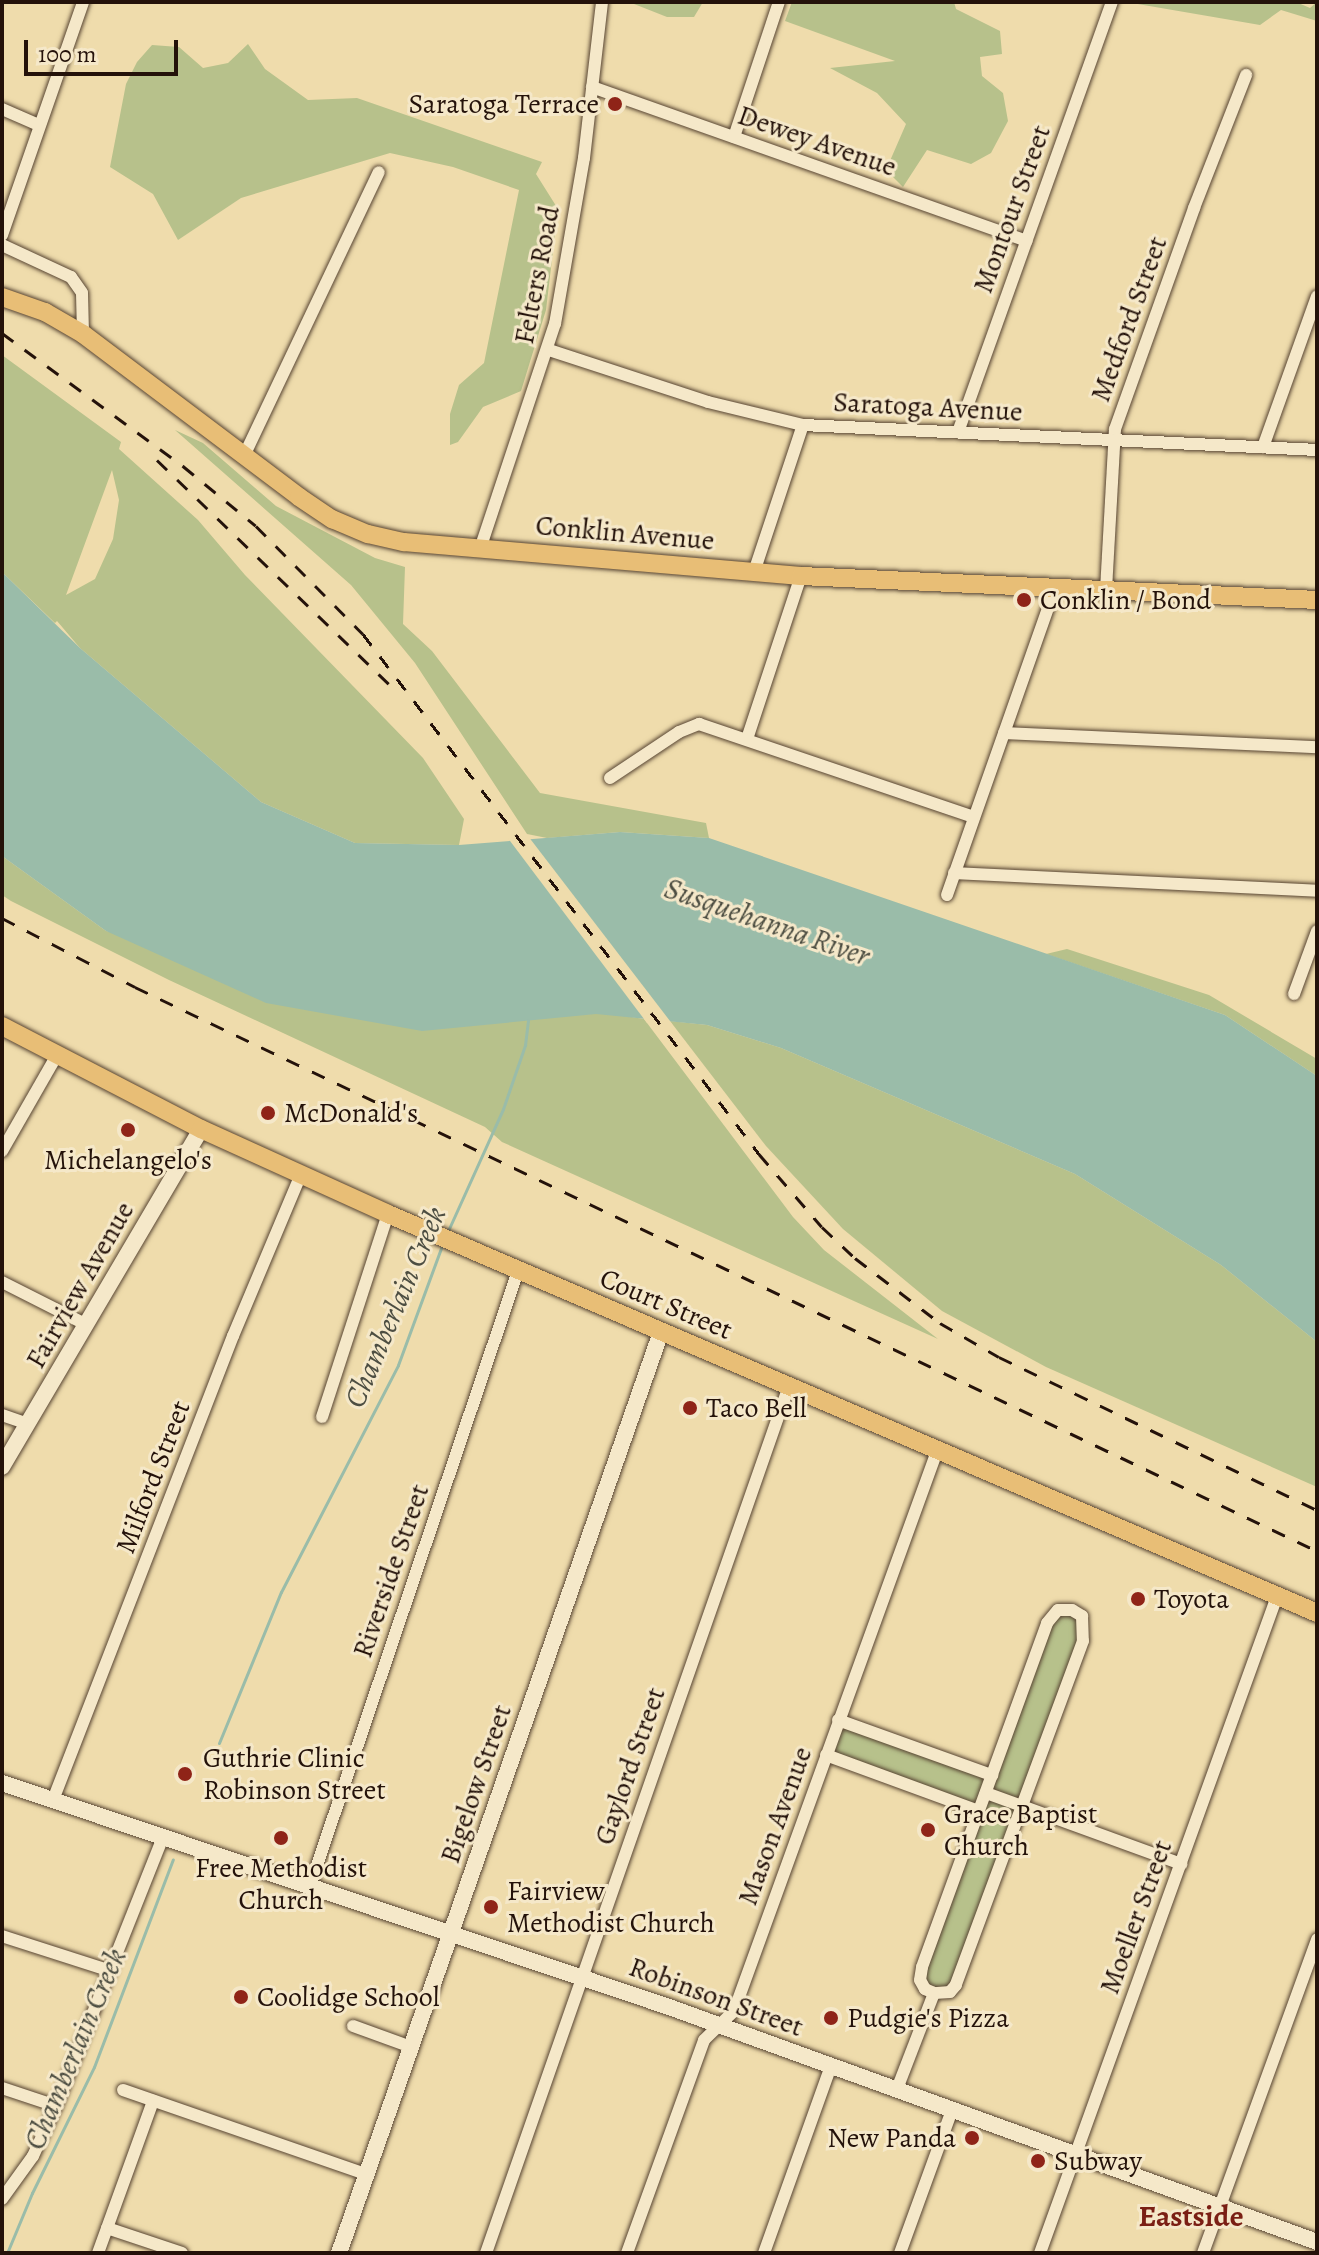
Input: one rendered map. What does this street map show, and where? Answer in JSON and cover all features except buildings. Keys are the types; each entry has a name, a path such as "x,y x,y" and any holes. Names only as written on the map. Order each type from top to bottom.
{"main road":[{"name":"Conklin Avenue","path":"6,298 45,312 83,334 299,497 353,529 404,542 801,576 1317,600"},
{"name":"Court Street","path":"2,1026 201,1129 388,1214 1317,1613"}],"street":[{"path":"2,235 83,2"},
{"name":"Felters Road","path":"480,549 549,350 584,158 602,2"},
{"path":"734,137 779,2"},
{"name":"Montour Street","path":"958,432 1112,2"},
{"name":"Medford Street","path":"1106,590 1113,440 1194,208 1246,75"},
{"name":"Dewey Avenue","path":"592,87 1026,241"},
{"path":"2,109 39,125"},
{"path":"244,456 379,172"},
{"path":"2,245 71,277 82,293 83,334"},
{"path":"1263,447 1317,296"},
{"name":"Saratoga Avenue","path":"549,350 708,402 803,425 1317,450"},
{"path":"754,572 803,425"},
{"path":"747,739 801,576"},
{"path":"947,895 1049,606 1052,588"},
{"path":"610,778 679,732 699,724 974,817"},
{"path":"1004,733 1317,747"},
{"path":"954,873 1317,891"},
{"path":"1294,994 1317,931"},
{"path":"2,1151 57,1055"},
{"name":"Fairview Avenue","path":"2,1467 201,1129"},
{"name":"Milford Street","path":"53,1800 233,1336 301,1174"},
{"path":"322,1417 388,1214"},
{"name":"Riverside Street","path":"310,1886 518,1271"},
{"path":"2,1282 87,1325"},
{"name":"Bigelow Street","path":"339,2253 661,1332"},
{"name":"Gaylord Street","path":"486,2253 789,1386"},
{"path":"2,1415 28,1424"},
{"name":"Mason Avenue","path":"627,2253 704,2040 734,2011 937,1451"},
{"name":"Moeller Street","path":"1040,2253 1277,1596"},
{"path":"1058,1610 1078,1612 1085,1622 1084,1636 956,1985 950,1992 934,1993 925,1989 920,1980 922,1967 992,1775 1047,1623 1058,1610"},
{"path":"838,1720 992,1775"},
{"path":"826,1755 979,1811"},
{"name":"Robinson Street","path":"2,1783 719,2024 1317,2242"},
{"path":"986,1793 1181,1864"},
{"path":"2,2199 33,2156 56,2106 163,1837"},
{"path":"2,1936 111,1971"},
{"path":"1203,2253 1317,1939"},
{"path":"897,2089 934,1993"},
{"path":"353,2026 411,2047"},
{"path":"764,2253 831,2066"},
{"path":"2,2088 56,2106"},
{"path":"123,2090 366,2174"},
{"path":"98,2253 153,2101"},
{"path":"900,2253 952,2110"},
{"path":"107,2228 182,2253"}],"green space":[{"path":"629,2 703,2 694,17 667,17"},
{"path":"792,2 954,2 956,9 1000,31 1002,54 980,57 982,76 1003,93 1008,121 991,153 971,164 927,150 903,187 886,170 906,124 877,93 830,68 895,61 785,21"},
{"path":"1126,2 1296,2 1310,8 1317,2 1317,21 1281,10 1260,25"},
{"path":"248,44 265,69 308,100 357,98 542,162 536,174 558,209 546,310 521,391 483,407 458,442 450,445 450,414 459,385 484,363 519,190 453,167 390,153 241,198 178,240 153,194 110,167 126,84 137,62 152,45 179,47 203,68 228,63"},
{"path":"2,355 121,442 119,449 198,520 245,575 423,758 464,819 459,845 355,843 261,802 80,648 57,621 55,623 2,572","holes":["112,470 119,500 113,539 95,579 66,595"]},
{"path":"175,430 203,443 276,506 375,558 405,567 403,624 432,651 540,793 706,823 709,838 620,832 547,838 527,834 415,663 351,585"},
{"path":"2,856 106,931 644,1019 793,1217 824,1250 938,1339 502,1142 485,1127 169,980 11,901 2,895"},
{"path":"1067,949 1209,995 1317,1059 1317,1076 1225,1015 1046,954"},
{"path":"670,1021 707,1025 781,1048 1075,1174 1221,1265 1317,1342 1317,1487 1046,1367 942,1311 843,1229 766,1146"},
{"path":"1066,1609 1085,1625 956,1985 938,1994 920,1980 979,1811 826,1755 838,1720 992,1775 1047,1623"}],"water":[{"name":"Susquehanna River","path":"2,572 80,648 261,802 355,843 459,845 620,832 709,838 1225,1015 1317,1076 1317,1342 1221,1265 1075,1174 781,1048 707,1025 596,1014 422,1031 266,1003 106,931 2,856"}],"pier":[{"path":"528,836 673,1026 647,1023 507,837"}],"waterway":[{"name":"Chamberlain Creek","path":"447,1233 503,1109 525,1045 528,1020"},
{"name":"Chamberlain Creek","path":"219,1743 281,1592 398,1365 443,1243"},
{"name":"Chamberlain Creek","path":"7,2253 32,2193 94,2067 173,1859"}],"railway":[{"path":"2,333 183,466 256,526 363,634 759,1154 822,1227 855,1258 940,1323 999,1357 1317,1510"},
{"path":"157,460 393,688"},
{"path":"2,918 135,987 1317,1551"}],"place":[{"name":"Saratoga Terrace","path":"615,104"},
{"name":"Conklin / Bond","path":"1024,600"},
{"name":"McDonald's","path":"268,1113"},
{"name":"Michelangelo's","path":"128,1130"},
{"name":"Taco Bell","path":"690,1408"},
{"name":"Toyota","path":"1138,1599"},
{"name":"Guthrie Clinic Robinson Street","path":"185,1774"},
{"name":"Grace Baptist Church","path":"928,1830"},
{"name":"Free Methodist Church","path":"281,1838"},
{"name":"Fairview Methodist Church","path":"491,1907"},
{"name":"Coolidge School","path":"241,1997"},
{"name":"Pudgie's Pizza","path":"831,2018"},
{"name":"New Panda","path":"972,2138"},
{"name":"Subway","path":"1038,2161"}],"district":[{"name":"Eastside","path":"1191,2216"}]}
